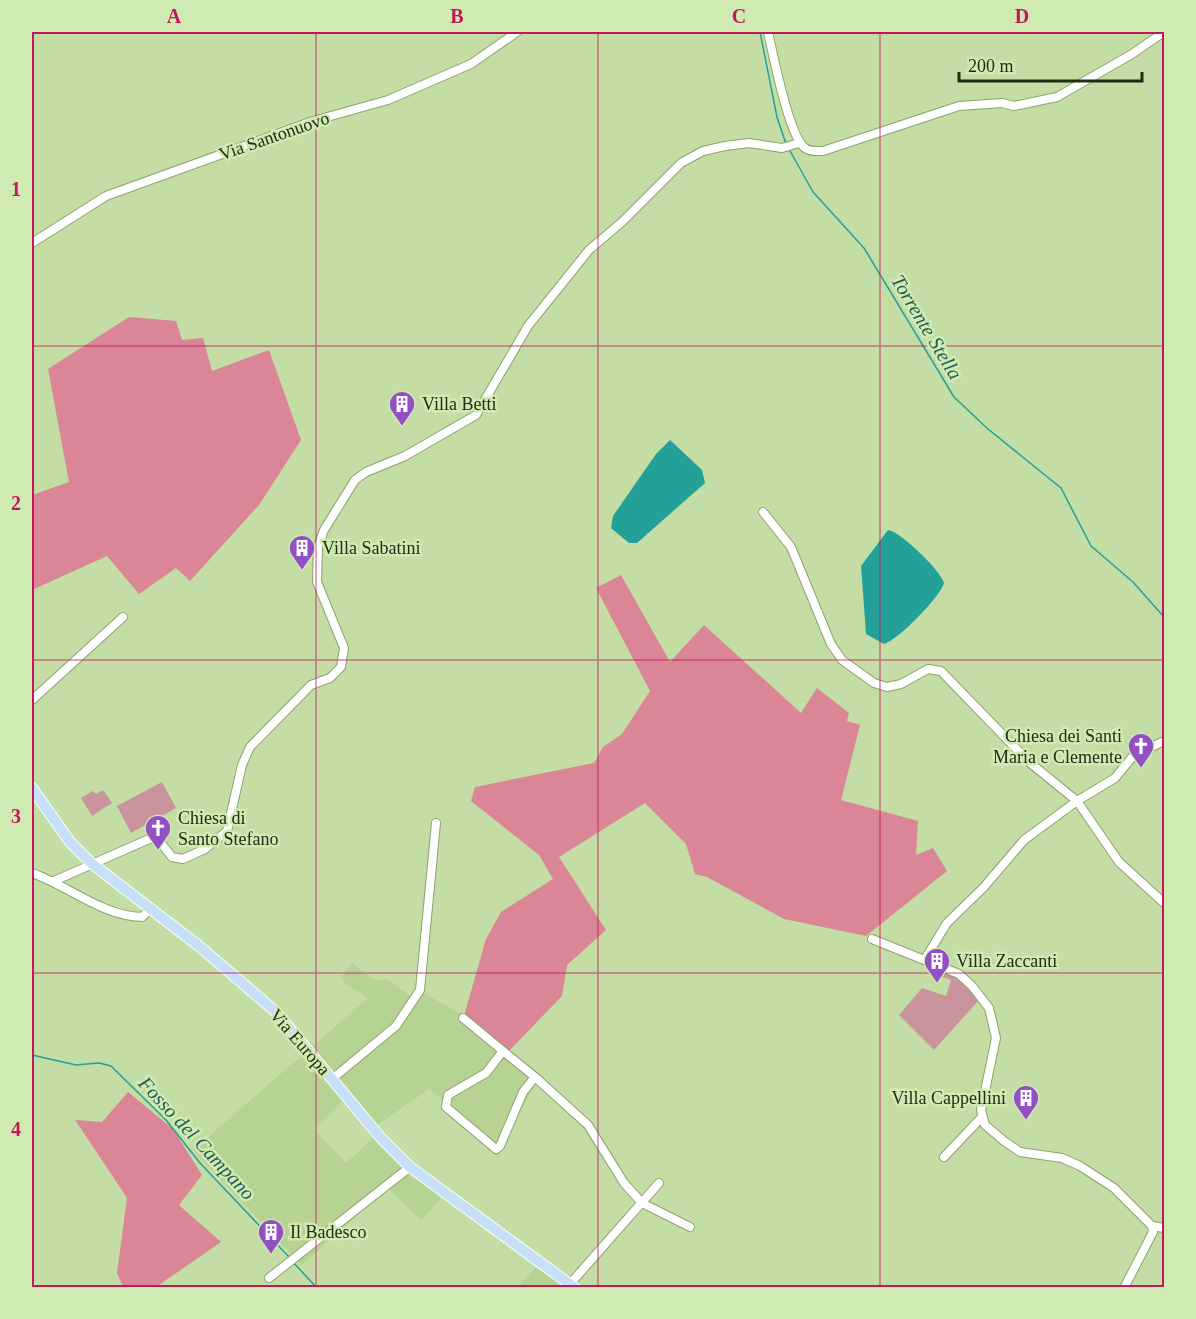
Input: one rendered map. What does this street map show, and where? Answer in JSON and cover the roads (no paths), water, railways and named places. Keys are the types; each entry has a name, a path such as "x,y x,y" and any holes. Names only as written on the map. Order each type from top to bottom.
{"main road":[{"name":"Via Europa","path":"32,788 70,842 91,863 151,908 276,1012 381,1138 410,1167 573,1286"}],"street":[{"name":"Via Santonuovo","path":"32,243 106,196 313,120 388,100 471,64 517,32"},
{"path":"768,32 797,143 806,150 824,151 959,106 1002,103 1014,105 1057,97 1132,54 1164,32"},
{"path":"54,881 149,839 157,838 168,853 177,859 188,858 205,849 227,831 242,765 250,747 311,685 330,678 341,667 344,648 317,582 318,548 324,530 360,475 405,456 476,415 528,326 589,250 622,222 681,163 703,151 738,144 764,144 782,148 797,143"},
{"path":"763,512 791,547 831,644 842,660 874,683 887,687 901,684 928,669 946,674 1029,762 1077,801 1119,862 1164,903"},
{"path":"32,700 123,617"},
{"path":"925,959 947,923 984,887 1024,840 1077,801 1115,777 1133,756 1164,741"},
{"path":"332,1079 396,1026 420,990 436,823"},
{"path":"32,873 54,881 123,917 142,917 151,908"},
{"path":"872,939 925,959 963,978 978,993 993,1016 996,1044 981,1118 944,1156"},
{"path":"463,1018 535,1077 588,1125 624,1183 642,1203 690,1227"},
{"path":"502,1052 486,1073 446,1098 449,1110 493,1149 500,1146 524,1092 535,1077"},
{"path":"981,1118 1015,1149 1062,1158 1080,1166 1114,1188 1152,1226 1164,1228"},
{"path":"269,1278 410,1167"},
{"path":"573,1286 659,1183"},
{"path":"1124,1287 1153,1233 1152,1226"}],"water":[{"path":"670,440 702,470 705,483 637,543 629,543 611,528 613,516 656,454"},
{"path":"888,530 902,537 919,552 944,583 935,598 918,617 899,635 884,644 866,634 861,566"}],"waterway":[{"name":"Torrente Stella","path":"760,32 777,117 786,144"},
{"name":"Torrente Stella","path":"789,149 813,192 864,248 954,397 988,429 1061,488 1091,546 1133,582 1164,617"},
{"name":"Fosso del Campano","path":"32,1055 76,1065 99,1063 111,1066 166,1120 200,1163 290,1258"},
{"name":"Fosso del Campano","path":"293,1262 317,1288"}],"place":[{"name":"Villa Betti","path":"402,427"},
{"name":"Villa Sabatini","path":"302,571"},
{"name":"Chiesa dei Santi Maria e Clemente","path":"1141,769"},
{"name":"Chiesa di Santo Stefano","path":"158,851"},
{"name":"Villa Zaccanti","path":"937,984"},
{"name":"Villa Cappellini","path":"1026,1121"},
{"name":"Il Badesco","path":"271,1255"}]}
